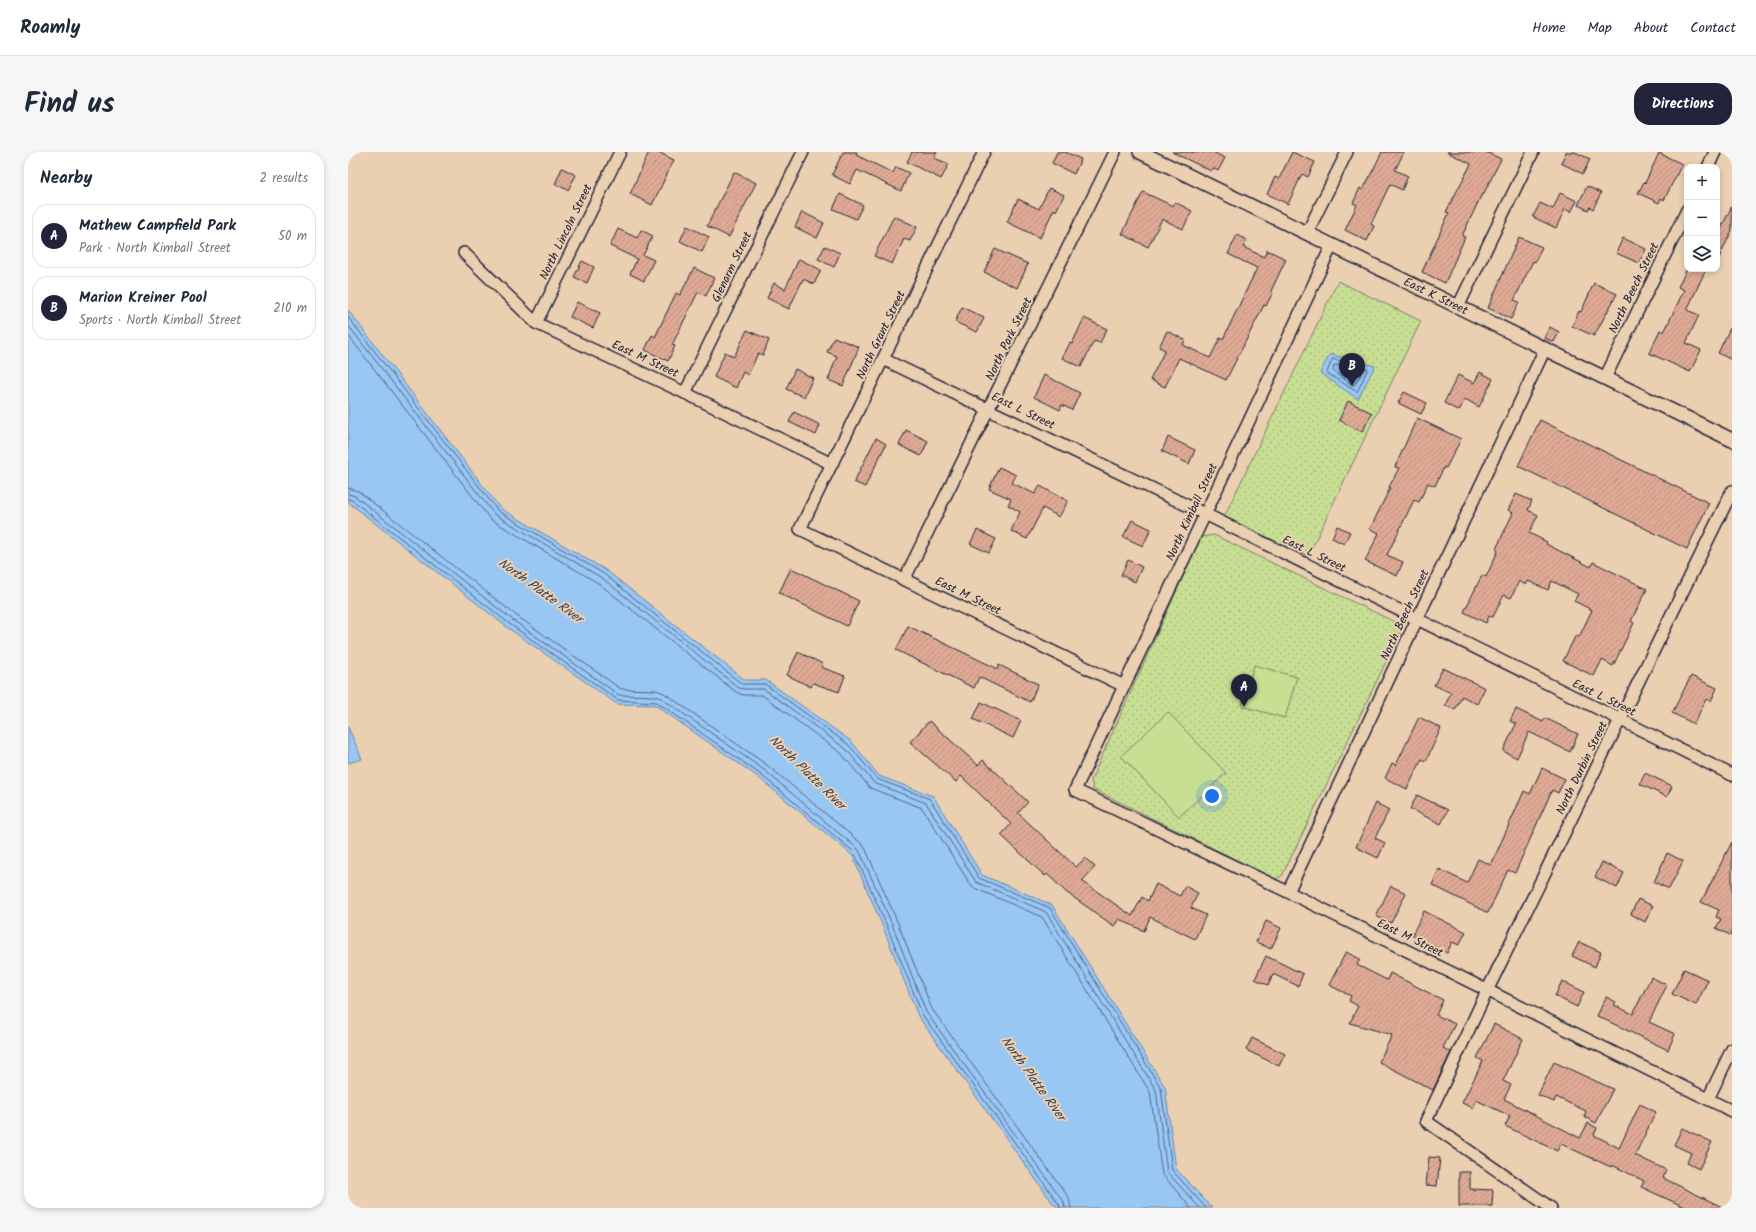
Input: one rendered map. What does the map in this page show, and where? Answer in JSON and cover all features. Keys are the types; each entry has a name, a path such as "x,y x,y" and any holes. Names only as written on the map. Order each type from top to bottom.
{"street":[{"name":"North Lincoln Street","path":"536,323 620,152"},
{"name":"Glenarm Street","path":"685,393 803,152"},
{"name":"North Grant Street","path":"800,529 984,152"},
{"name":"North Park Street","path":"904,580 1115,152"},
{"name":"East K Street","path":"1140,152 1156,155 1307,233 1732,440"},
{"path":"1307,233 1347,152"},
{"path":"1458,307 1533,152"},
{"path":"1709,164 1715,152"},
{"name":"North Beech Street","path":"1605,378 1684,216"},
{"name":"North Kimball Street","path":"1075,790 1332,245"},
{"name":"East M Street","path":"464,253 536,323 832,464"},
{"name":"North Beech Street","path":"1288,892 1545,349"},
{"name":"East L Street","path":"883,359 1205,514 1732,775"},
{"name":"North Durbin Street","path":"1551,1208 1426,1121 1487,991 1732,492"},
{"name":"East M Street","path":"800,529 1124,686"},
{"name":"East M Street","path":"1075,790 1288,892 1732,1111"},
{"path":"1708,1099 1732,1049"}],"green space":[{"path":"1338,281 1421,321 1308,556 1224,517"},
{"path":"1214,535 1397,623 1400,633 1282,876 1275,879 1093,789 1091,780 1201,537"},
{"path":"1254,665 1297,677 1285,718 1242,706"},
{"path":"1168,712 1226,773 1179,817 1121,756"}],"water":[{"name":"North Platte River","path":"348,310 500,508 607,571 745,680 766,680 852,742 879,776 933,796 982,875 1052,905 1165,1087 1176,1169 1212,1208 1058,1208 1052,1202 918,1016 883,927 852,855 758,777 655,705 617,704 508,628 348,502"},
{"path":"1330,354 1375,366 1358,399 1320,373"},
{"path":"348,727 362,759 348,763"}],"building":[{"path":"649,152 658,152 674,160 652,205 630,194"},
{"path":"843,152 857,152 856,155 893,173 896,167 909,173 901,191 857,170 850,184 832,175"},
{"path":"912,152 937,152 934,158 949,164 941,179 907,162"},
{"path":"1057,152 1065,152 1081,159 1074,174 1052,163"},
{"path":"1172,152 1213,152 1225,158 1218,171 1213,168 1211,171"},
{"path":"1292,152 1315,162 1308,177 1302,174 1288,204 1267,194 1275,177 1279,179"},
{"path":"1382,152 1404,152 1395,170 1408,176 1402,190 1390,184 1371,224 1374,226 1367,241 1345,230 1357,205 1353,203 1360,188 1363,190"},
{"path":"1447,152 1486,152 1501,159 1462,236 1465,237 1445,283 1422,272 1449,213 1446,212 1471,164"},
{"path":"1566,152 1575,152 1590,159 1583,174 1561,163"},
{"path":"1659,153 1682,164 1664,200 1661,198 1659,203 1638,193 1644,182 1645,183"},
{"path":"562,168 576,175 568,190 555,184"},
{"path":"734,172 756,183 729,237 707,226"},
{"path":"1587,186 1601,193 1593,209 1590,207 1588,210 1578,205"},
{"path":"1049,188 1064,195 1056,211 1054,209 1040,238 1007,222 1018,199 1039,209"},
{"path":"1143,192 1173,206 1175,202 1192,211 1183,229 1162,219 1148,247 1122,234"},
{"path":"1560,193 1577,201 1571,212 1565,209 1556,228 1533,217 1540,203 1553,209"},
{"path":"840,194 863,205 856,219 833,209"},
{"path":"1732,206 1732,230 1720,256 1720,230"},
{"path":"802,212 824,223 817,238 795,227"},
{"path":"894,216 917,227 910,241 904,239 892,264 874,256"},
{"path":"687,226 709,237 702,252 680,241"},
{"path":"618,229 637,238 641,230 653,236 643,255 654,260 644,281 630,274 637,259 610,246"},
{"path":"1237,235 1247,240 1243,247 1264,257 1267,250 1286,259 1271,291 1273,292 1266,306 1264,305 1226,380 1179,358 1165,387 1150,380 1165,350 1159,347 1167,331 1185,340 1183,345 1210,358 1220,338 1223,339 1257,268 1228,254"},
{"path":"1519,237 1542,247 1535,262 1533,261 1514,300 1519,302 1511,319 1488,308"},
{"path":"1623,238 1646,249 1639,263 1616,253"},
{"path":"825,246 840,253 834,267 818,259"},
{"path":"995,249 1028,264 1017,288 984,272"},
{"path":"799,259 821,270 814,284 803,279 789,309 767,298 774,283 785,289"},
{"path":"582,261 594,267 587,283 574,277"},
{"path":"694,268 714,278 706,296 698,292 672,345 675,346 668,361 645,350 652,335 655,337 676,293 680,295"},
{"path":"1686,272 1705,272 1687,310 1699,315 1686,343 1701,350 1690,372 1649,353 1660,330 1664,332 1684,290 1678,287"},
{"path":"1594,283 1617,294 1594,336 1572,326 1579,311 1581,312"},
{"path":"577,302 600,313 593,328 570,317"},
{"path":"962,307 984,318 977,332 955,322"},
{"path":"1084,318 1107,329 1100,343 1094,341 1081,367 1062,358 1070,343 1072,344"},
{"path":"1732,324 1732,360 1718,353"},
{"path":"1550,327 1559,332 1554,342 1544,338"},
{"path":"747,330 769,340 763,355 758,353 748,375 743,372 736,388 714,377 725,352 734,357"},
{"path":"834,337 859,347 843,386 828,380 837,356 827,352"},
{"path":"795,369 813,378 804,397 786,389"},
{"path":"1480,372 1493,379 1479,407 1465,399 1459,411 1444,403 1458,375 1474,383"},
{"path":"1044,375 1080,393 1072,410 1062,405 1060,410 1034,397"},
{"path":"1404,392 1427,403 1421,414 1398,403"},
{"path":"1348,401 1372,413 1362,432 1339,420"},
{"path":"794,412 820,425 816,435 789,422"},
{"path":"1417,418 1461,439 1446,468 1444,467 1435,486 1428,483 1419,502 1414,500 1387,555 1403,562 1397,576 1365,561 1379,533 1370,529 1399,468 1395,467"},
{"path":"1540,420 1709,503 1687,549 1518,466"},
{"path":"906,430 928,441 921,456 899,445"},
{"path":"1168,437 1195,450 1189,464 1162,451"},
{"path":"876,438 886,444 865,487 854,482"},
{"path":"999,467 1016,475 1012,483 1035,494 1040,486 1068,501 1059,517 1043,508 1027,539 1011,531 1020,512 1008,505 1011,499 989,489"},
{"path":"1516,494 1532,501 1528,510 1538,515 1529,533 1547,542 1546,544 1591,567 1593,562 1647,589 1631,621 1634,623 1613,666 1602,660 1594,676 1563,661 1576,635 1579,637 1592,610 1574,601 1578,594 1552,581 1548,590 1528,581 1526,585 1519,581 1511,598 1504,595 1493,617 1489,616 1486,623 1464,612 1482,575 1486,577 1498,551 1496,549 1513,513 1508,510"},
{"path":"1132,520 1151,529 1143,546 1123,537"},
{"path":"1337,526 1350,532 1344,544 1332,538"},
{"path":"977,530 996,539 989,553 970,544"},
{"path":"1128,560 1142,567 1135,582 1121,575"},
{"path":"791,568 859,601 847,626 779,593"},
{"path":"908,626 998,669 999,665 1038,684 1030,702 979,677 974,688 896,650"},
{"path":"798,652 823,664 821,667 845,676 839,692 813,683 811,687 787,675"},
{"path":"1443,668 1485,688 1477,704 1462,696 1455,710 1445,705 1451,693 1434,685"},
{"path":"1691,676 1717,688 1711,701 1706,699 1694,724 1672,713"},
{"path":"981,702 1021,721 1013,738 973,719"},
{"path":"1516,709 1543,722 1545,718 1578,734 1570,752 1529,732 1517,758 1503,751 1516,724 1510,721"},
{"path":"1419,717 1441,728 1426,761 1422,759 1407,789 1385,778 1392,763 1396,765"},
{"path":"929,721 978,765 983,760 1028,802 1018,813 1076,867 1085,858 1095,867 1082,881 1132,916 1142,897 1148,901 1156,884 1180,896 1185,886 1198,893 1191,908 1206,915 1195,939 1150,917 1144,931 1119,919 1114,926 1066,892 1047,874 1045,876 1001,835 1011,824 961,776 956,782 910,742"},
{"path":"1542,768 1565,779 1558,793 1552,790 1515,873 1508,870 1488,913 1432,885 1439,869 1467,883 1478,859 1491,865 1524,791 1530,794"},
{"path":"1645,773 1672,786 1667,797 1640,784"},
{"path":"1417,795 1448,810 1441,824 1410,809"},
{"path":"1376,803 1389,810 1375,838 1385,843 1378,858 1356,847"},
{"path":"1732,842 1732,936 1716,928 1721,919 1716,917 1719,910 1701,902"},
{"path":"1667,853 1683,861 1669,889 1654,882"},
{"path":"1602,862 1624,873 1617,888 1595,877"},
{"path":"1391,886 1406,893 1391,923 1376,916"},
{"path":"1638,899 1653,906 1645,922 1631,914"},
{"path":"1424,911 1466,932 1459,945 1452,942 1447,953 1412,935"},
{"path":"1266,921 1281,928 1271,949 1256,942"},
{"path":"1579,942 1601,952 1595,967 1572,956"},
{"path":"1346,952 1360,959 1357,965 1387,980 1390,973 1443,1000 1436,1015 1455,1024 1443,1048 1451,1052 1433,1090 1379,1062 1392,1035 1350,1023 1358,1006 1349,1001 1351,996 1329,985"},
{"path":"1266,956 1303,974 1298,986 1273,974 1268,985 1255,979"},
{"path":"1684,969 1708,980 1696,1005 1672,994"},
{"path":"1651,977 1667,985 1649,1022 1675,1034 1668,1050 1597,1016 1606,997 1616,1002 1614,1005 1633,1014"},
{"path":"1562,981 1584,992 1577,1007 1555,996"},
{"path":"1494,1024 1523,1039 1503,1081 1511,1085 1504,1099 1580,1138 1588,1123 1597,1128 1594,1135 1619,1148 1640,1104 1656,1112 1635,1155 1666,1170 1663,1178 1724,1208 1687,1208 1641,1187 1644,1181 1612,1165 1611,1167 1561,1144 1557,1151 1505,1126 1510,1116 1476,1100 1473,1108 1462,1103 1483,1061 1477,1058"},
{"path":"1252,1038 1285,1054 1279,1066 1246,1050"},
{"path":"1554,1062 1613,1089 1596,1123 1584,1117 1586,1111 1556,1097 1554,1102 1538,1095"},
{"path":"1682,1128 1712,1142 1699,1169 1687,1163 1691,1153 1674,1145"},
{"path":"1429,1157 1440,1158 1437,1186 1426,1185"},
{"path":"1459,1172 1470,1172 1470,1189 1493,1190 1492,1206 1459,1206"}],"place":[{"name":"Marion Kreiner Pool","path":"1352,386"},
{"name":"Mathew Campfield Park","path":"1244,707"}]}
